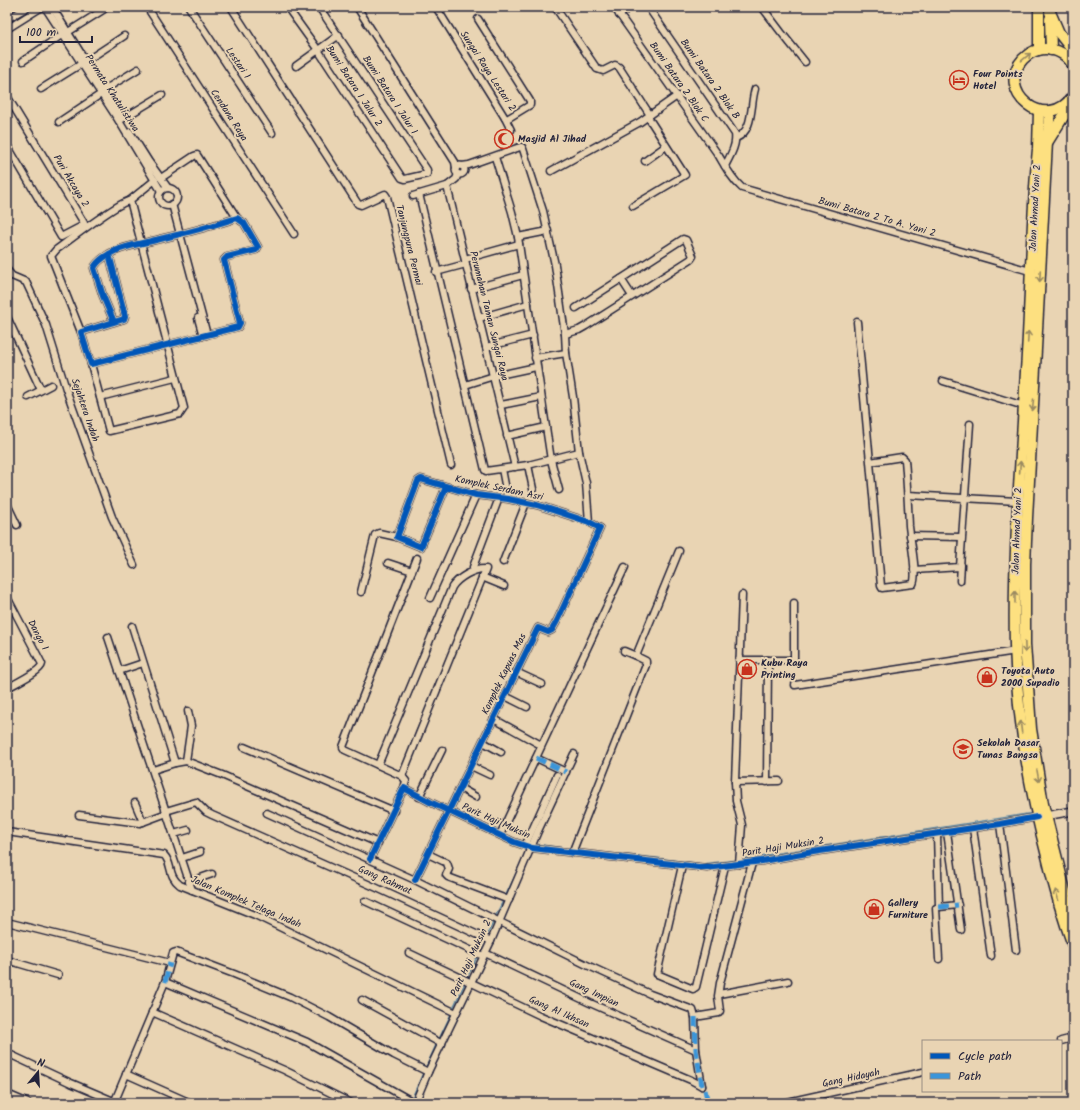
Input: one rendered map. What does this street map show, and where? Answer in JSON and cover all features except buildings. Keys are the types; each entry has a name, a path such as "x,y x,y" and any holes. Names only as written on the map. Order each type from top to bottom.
{"highway":[{"path":"1039,7 1039,50"},
{"path":"1050,9 1051,50"},
{"path":"1050,9 1059,33 1073,51"},
{"path":"1073,65 1065,56 1051,50 1039,50 1032,52 1020,62 1017,69 1015,84 1020,98 1032,108 1039,111 1050,111 1063,107 1073,96"},
{"path":"1047,142 1063,117 1073,107"},
{"name":"Jalan Ahmad Yani 2","path":"1039,111 1015,564 1016,651 1022,732 1055,890 1065,925 1073,945"},
{"name":"Jalan Ahmad Yani 2","path":"1050,111 1047,142 1025,564 1025,644 1028,702 1040,813 1073,922"}],"street":[{"path":"7,19 28,7"},
{"path":"7,29 44,7"},
{"name":"Permata Khatulistiwa","path":"44,7 65,33 121,120 158,179 161,191"},
{"path":"52,7 65,33"},
{"path":"22,61 103,10 105,7"},
{"name":"Cendana Raya","path":"147,7 294,234"},
{"name":"Lestari 1","path":"189,7 271,131"},
{"name":"Tanjungpura Permai","path":"231,7 358,204 361,205 385,194 387,197 451,465"},
{"name":"Bumi Batara 1 Jalur 2","path":"287,7 318,50 402,178"},
{"name":"Bumi Batara 1 Jalur 1","path":"319,7 339,35 427,170 427,174 405,180 402,178"},
{"path":"357,7 459,168 456,179 447,186 416,195 465,385 485,470 528,465 579,452"},
{"name":"Sungai Raya Lestari 2","path":"436,7 507,119 530,105 530,101 478,18"},
{"path":"555,7 597,69 603,71 614,65 619,67 685,175 633,206"},
{"name":"Bumi Batara 2 Blok C","path":"614,7 726,168"},
{"path":"619,15 630,7"},
{"name":"Bumi Batara 2 Blok B","path":"648,7 731,127 736,138"},
{"path":"762,7 780,32 805,62"},
{"path":"296,66 339,35"},
{"path":"41,89 84,63 124,36"},
{"path":"59,122 138,69"},
{"path":"726,168 736,138 741,136 748,126 755,89"},
{"path":"121,120 162,94"},
{"name":"Puri Akcaya 2","path":"7,96 84,222 84,225 61,237 7,145"},
{"path":"551,171 649,116 677,96"},
{"path":"505,118 511,130"},
{"path":"645,161 666,146"},
{"path":"459,168 522,147 539,197 555,265 579,452 586,483 589,522"},
{"path":"91,364 167,345 205,335 238,327 240,323 224,260 227,257 256,250 258,247 244,223 237,218 197,155 158,179 129,201 124,202 52,253 51,256 81,332 109,430 180,414 184,408 167,345 131,204 129,201"},
{"path":"495,157 518,236 533,335 536,367 551,460 559,490"},
{"name":"Bumi Batara 2 To A. Yani 2","path":"726,168 742,188 1030,271"},
{"path":"158,179 168,188 172,189 176,194 176,200 170,204 164,204 160,201 159,196 161,191 168,188"},
{"name":"Perumahan Taman Sungai Raya","path":"447,186 515,467"},
{"path":"170,204 205,335"},
{"path":"114,322 94,268 97,263 109,254 135,244 141,244 179,235 237,218"},
{"path":"518,236 548,231"},
{"path":"565,334 579,330 691,259 693,256 686,240 683,239 576,308"},
{"path":"436,272 519,244"},
{"path":"81,332 124,319 125,316 109,254"},
{"name":"Sejahtera Indah","path":"7,270 12,276 26,282 46,325 66,389 112,517 134,565"},
{"path":"471,288 523,275"},
{"path":"621,279 632,296"},
{"path":"433,288 440,287"},
{"path":"479,318 528,304"},
{"path":"7,317 42,390"},
{"path":"857,322 881,588 913,584 914,570 904,458 902,457 870,462"},
{"path":"486,347 533,335"},
{"path":"535,358 566,353"},
{"path":"465,385 494,376 536,367"},
{"path":"100,397 176,378"},
{"path":"943,381 1024,406"},
{"path":"28,397 51,385"},
{"path":"501,405 541,397"},
{"path":"960,581 961,537 970,424"},
{"path":"507,436 546,427"},
{"path":"528,465 533,489"},
{"path":"502,469 507,495"},
{"name":"Komplek Serdam Asri","path":"397,538 419,480 476,495 526,503 589,522"},
{"path":"361,592 375,535 380,534 397,538 421,547 446,486"},
{"path":"430,598 476,495"},
{"path":"908,495 1018,501"},
{"path":"473,567 499,498"},
{"path":"503,562 526,503"},
{"path":"7,504 17,525"},
{"name":"Komplek Kapuas Mas","path":"415,880 538,628 548,632 552,630 557,621 599,530 599,526 589,522"},
{"path":"910,536 961,537"},
{"path":"636,656 679,551"},
{"path":"370,859 394,810 406,781 402,776 345,750 343,747 417,558"},
{"path":"388,563 412,571"},
{"path":"914,570 958,568 960,565"},
{"path":"500,835 625,567"},
{"path":"378,765 452,587 458,580 477,570 486,568 402,776"},
{"path":"482,577 504,586"},
{"path":"739,864 742,825 736,801 735,782 742,595"},
{"name":"Dango 1","path":"7,597 42,664 41,668 11,686 7,684"},
{"path":"739,660 794,660 794,603"},
{"path":"132,626 175,763"},
{"path":"108,637 192,890"},
{"path":"572,853 646,665 646,661 624,651"},
{"path":"795,685 1016,651"},
{"path":"767,782 768,660"},
{"path":"119,671 143,663"},
{"path":"516,672 542,684"},
{"path":"505,696 527,707"},
{"path":"186,761 191,726 188,711"},
{"path":"494,720 542,745"},
{"path":"483,742 501,752"},
{"path":"244,747 394,810"},
{"path":"419,797 442,750"},
{"path":"532,848 540,827 574,754"},
{"path":"536,758 566,772"},
{"path":"153,770 186,761 222,775 378,843"},
{"path":"471,766 490,775"},
{"path":"525,846 557,775"},
{"path":"735,782 779,781"},
{"name":"Parit Haji Muksin","path":"404,788 419,797 500,835 532,848"},
{"path":"460,788 476,797"},
{"path":"135,802 143,822"},
{"name":"Gang Rahmat","path":"167,812 196,802 212,816 270,840 491,940"},
{"path":"1040,813 1073,811"},
{"path":"79,815 140,824 167,812"},
{"path":"267,813 415,880 589,966 650,994 693,1010 696,1017 696,1050"},
{"name":"Parit Haji Muksin 2","path":"415,1103 442,1044 453,1012 470,983 491,940 500,921 505,899 532,848 707,868 752,863 1000,824 1040,813"},
{"path":"1000,824 1016,950"},
{"path":"973,828 991,956"},
{"path":"174,834 188,830"},
{"name":"Jalan Komplek Telaga Indah","path":"7,832 162,854 166,856 171,874 175,881 180,885 262,918 453,1012"},
{"path":"947,832 961,930"},
{"path":"936,834 939,908"},
{"path":"182,858 200,852"},
{"path":"428,854 447,863 449,869 446,875 448,877 505,899"},
{"path":"696,1017 720,1012 719,994 733,931 752,863"},
{"path":"682,866 657,974 693,989 696,986 725,866"},
{"path":"189,882 212,874"},
{"name":"Gang Impian","path":"365,901 696,1050"},
{"path":"939,959 936,908 958,905"},
{"path":"7,922 170,963"},
{"path":"7,1053 115,1102 165,982 173,953 176,952 290,997 329,1017 388,1052 428,1072"},
{"name":"Gang Al Ikhsan","path":"409,953 541,1016 702,1086 696,1050"},
{"path":"7,960 58,976"},
{"path":"719,994 788,981"},
{"path":"165,982 308,1042 415,1103"},
{"path":"362,1000 442,1044"},
{"path":"152,1012 284,1070 351,1103"},
{"path":"1062,1041 1073,1038"},
{"name":"Gang Hidayah","path":"783,1103 922,1072"},
{"path":"126,1074 191,1103"},
{"path":"7,1094 28,1103"}],"waterway":[{"path":"1049,811 1073,807"},
{"path":"741,859 1034,813"},
{"path":"535,844 571,849"},
{"path":"576,850 702,864 737,860"},
{"path":"505,897 522,861"},
{"path":"495,917 503,901"},
{"path":"486,937 494,921"},
{"path":"479,952 484,941"},
{"path":"466,979 478,955"},
{"path":"452,1010 465,983"},
{"path":"439,1039 451,1014"},
{"path":"426,1067 437,1043"},
{"path":"412,1098 423,1073"}],"marked path":[{"path":"536,758 566,772"},
{"path":"939,907 958,905"},
{"path":"165,982 170,963"},
{"path":"695,1017 696,1050 702,1086"},
{"path":"705,1090 708,1103"}],"cycle path":[{"path":"109,254 125,316 124,319 81,332 91,364 238,327 240,323 224,260 227,257 256,250 258,247 244,223 237,218 112,252 109,254 100,260 94,268 103,296 114,322"},
{"path":"415,880 538,628 548,632 552,630 600,528 589,522 537,505 508,499 476,495 421,479 418,481 397,537 421,547 446,487"},
{"path":"370,859 404,788 514,842 532,848 707,868 762,861 1037,817"}],"place":[{"name":"Four Points Hotel","path":"959,80"},
{"name":"Masjid Al Jihad","path":"504,139"},
{"name":"Kubu Raya Printing","path":"747,669"},
{"name":"Toyota Auto 2000 Supadio","path":"987,677"},
{"name":"Sekolah Dasar Tunas Bangsa","path":"963,749"},
{"name":"Gallery Furniture","path":"874,909"}]}
